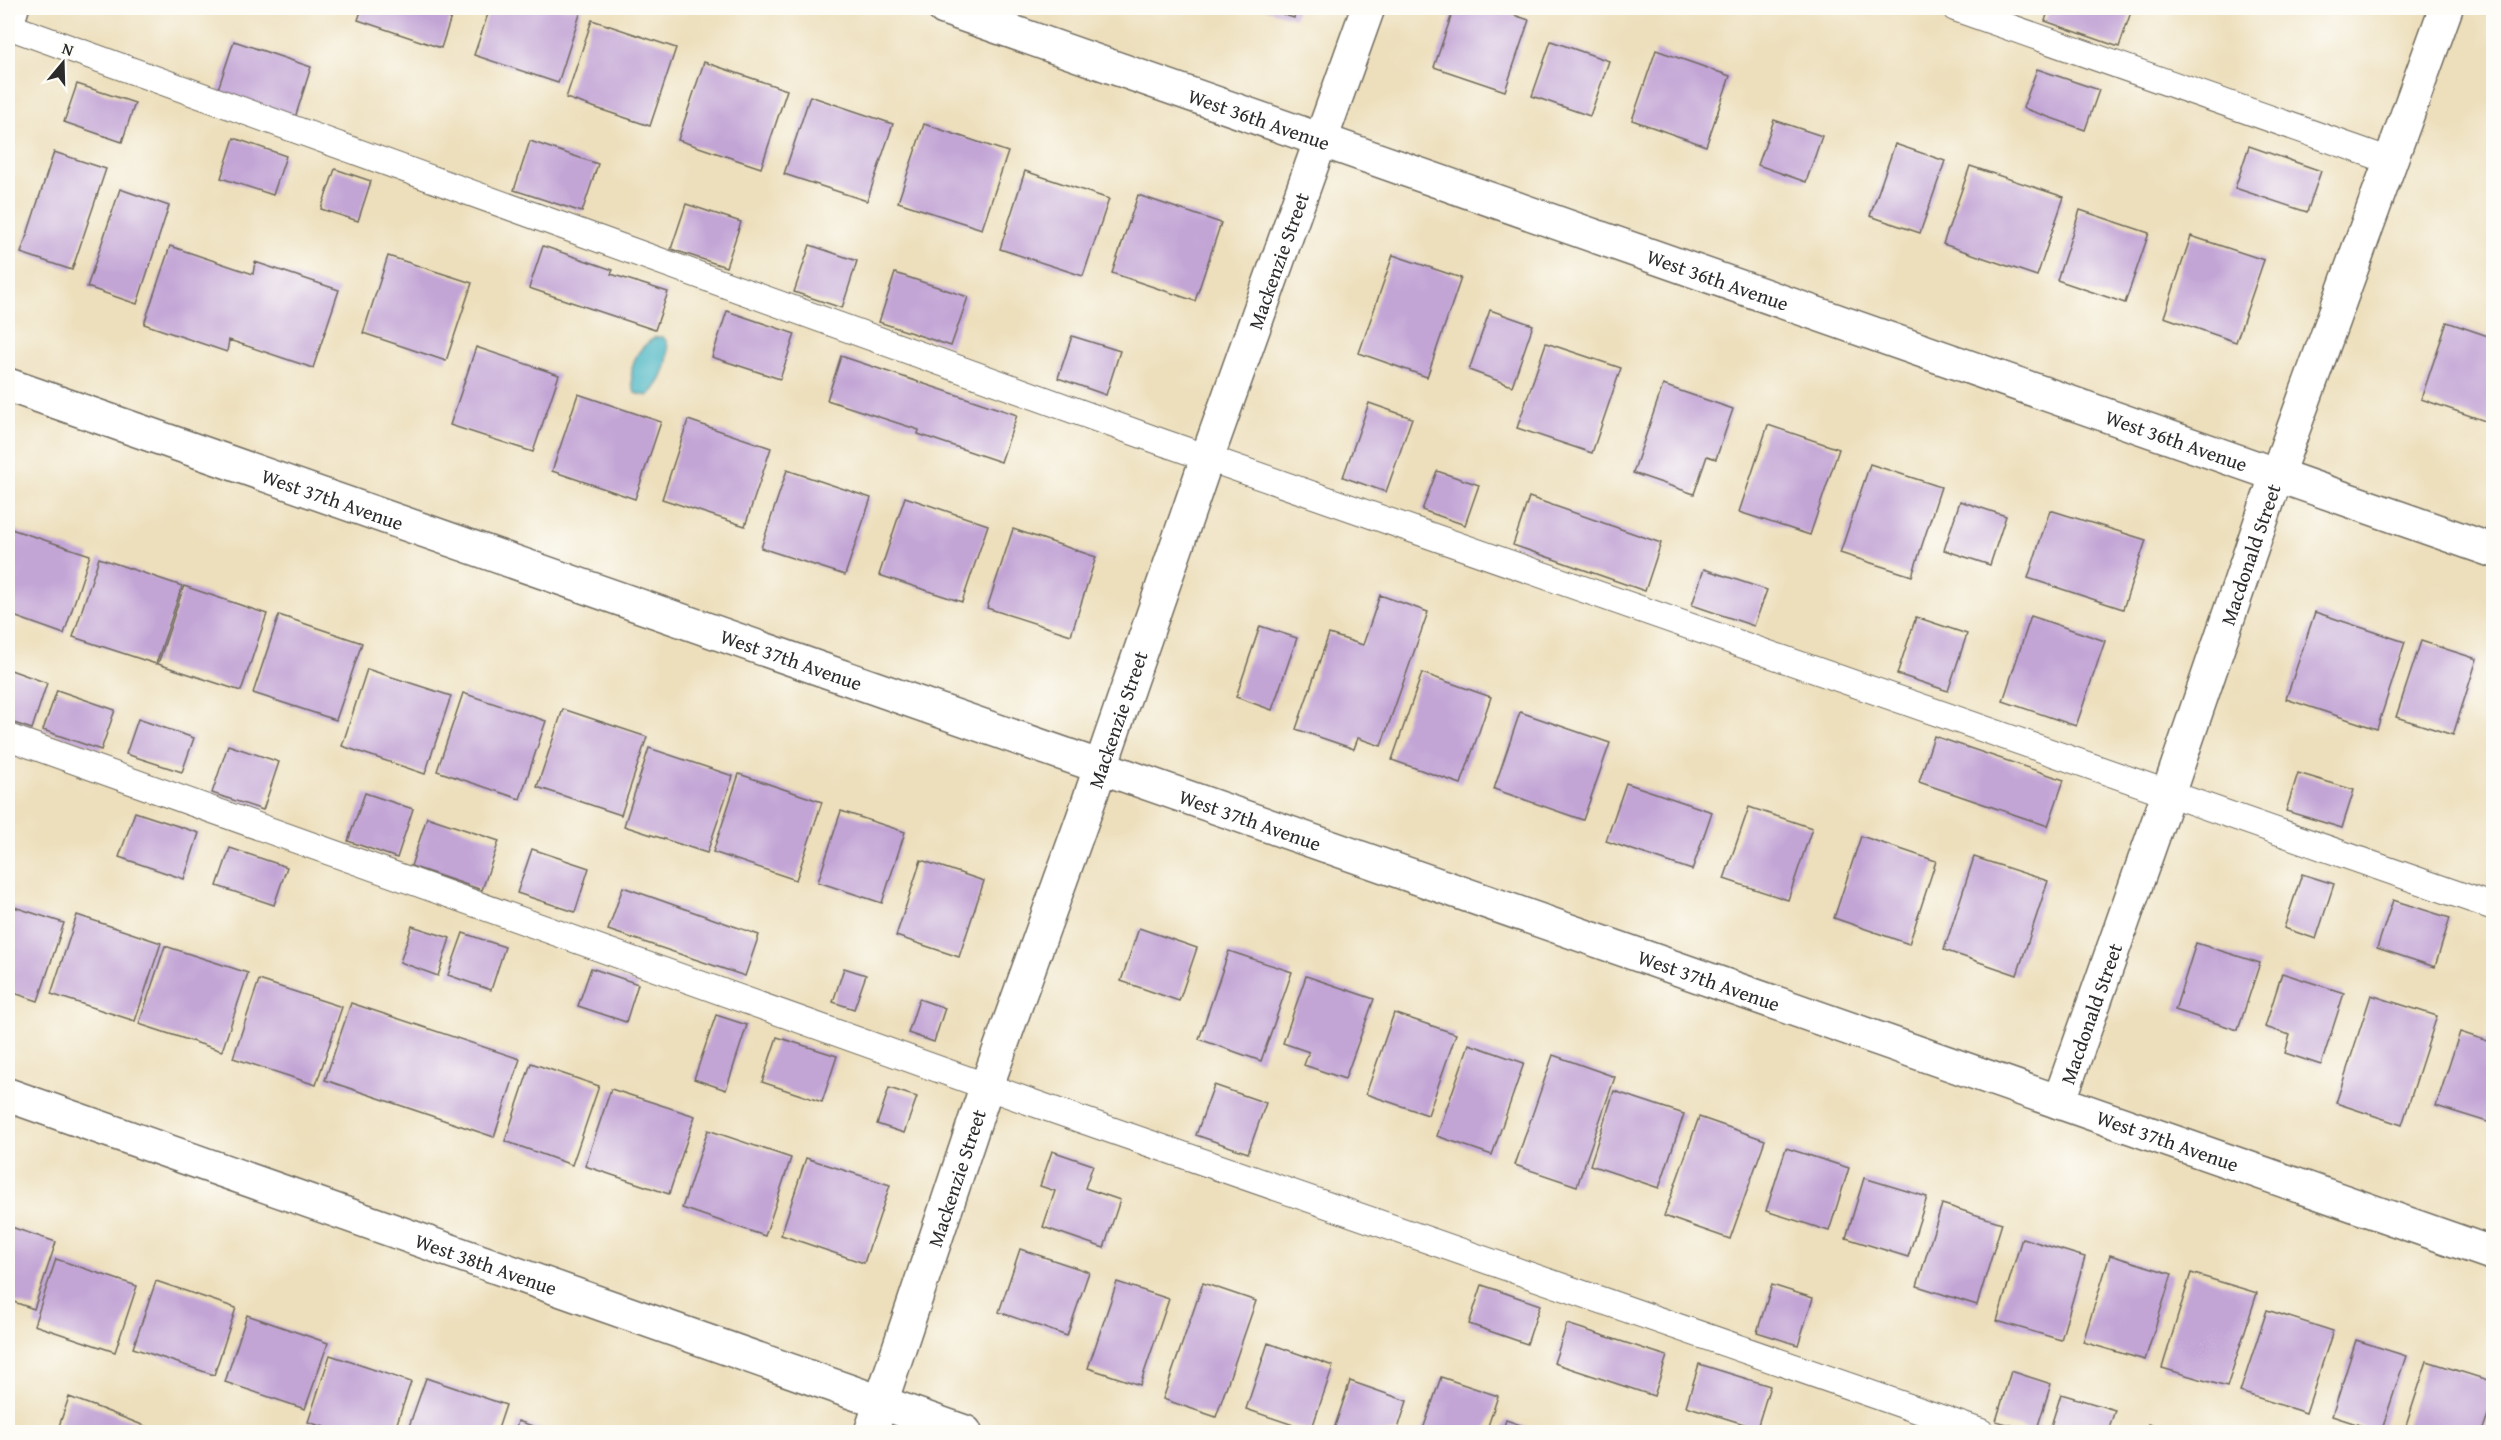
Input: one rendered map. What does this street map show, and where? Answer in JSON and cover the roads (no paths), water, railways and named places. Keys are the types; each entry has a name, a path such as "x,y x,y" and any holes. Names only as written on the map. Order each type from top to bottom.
{"street":[{"path":"8,23 12,8"},
{"name":"West 36th Avenue","path":"944,8 2493,551"},
{"name":"Mackenzie Street","path":"876,1418 987,1085 1368,8"},
{"name":"Macdonald Street","path":"2059,1102 2168,794 2277,474 2446,8"},
{"name":"West 37th Avenue","path":"8,385 2493,1254"},
{"name":"West 38th Avenue","path":"8,1095 876,1418 965,1432"}],"lane":[{"path":"1955,8 2391,161"},
{"path":"8,23 1207,458 2493,907"},
{"path":"8,737 987,1085 1981,1432"}],"water":[{"path":"656,337 663,337 667,342 668,357 664,372 648,396 635,393 632,384 634,360 643,347"}]}
